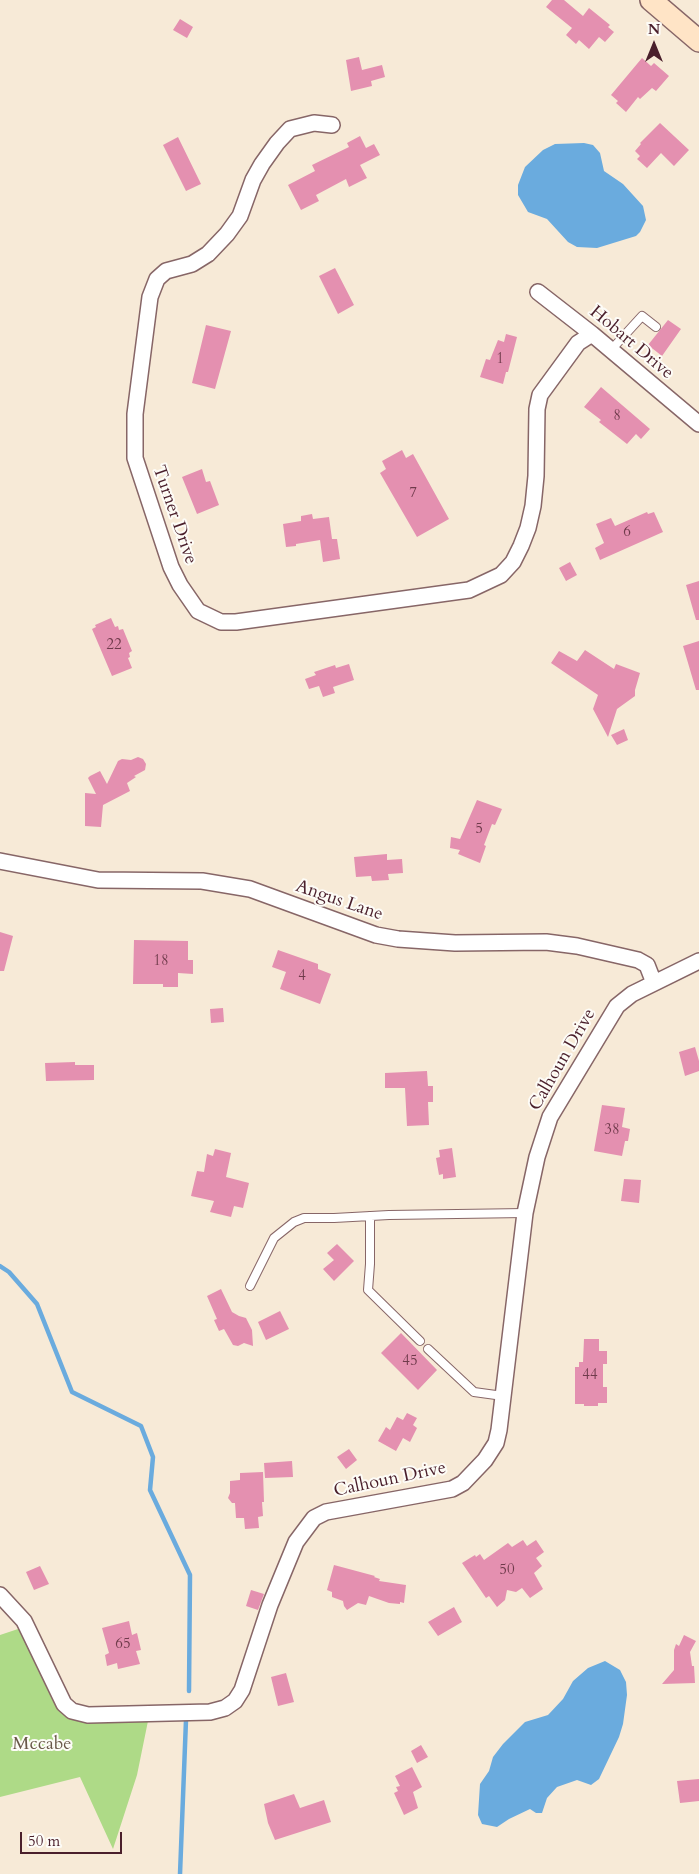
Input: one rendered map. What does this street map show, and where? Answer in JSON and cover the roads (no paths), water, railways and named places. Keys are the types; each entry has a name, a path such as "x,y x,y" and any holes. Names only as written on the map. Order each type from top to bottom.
{"main road":[{"path":"651,0 699,42"}],"street":[{"name":"Turner Drive","path":"332,125 314,124 290,129 262,164 253,180 240,216 227,234 208,254 192,264 166,272 157,279 150,297 135,414 135,458 171,567 180,585 198,611 221,622 236,622 469,590 501,575 513,562 521,546 528,528 533,506 540,396 578,343 592,334"},
{"name":"Hobart Drive","path":"538,292 612,350 699,424"},
{"name":"Angus Lane","path":"0,861 98,880 202,881 250,888 367,932 398,939 454,943 546,942 577,946 638,960 647,965 654,983"},
{"name":"Calhoun Drive","path":"0,1594 24,1621 64,1704 72,1710 88,1715 210,1712 225,1708 235,1701 242,1690 280,1580 296,1542 314,1518 326,1512 452,1490 463,1483 486,1460 496,1443 504,1396 525,1213 543,1135 559,1100 617,1006 632,994 699,961"}],"lane":[{"path":"612,350 642,316 656,327"},
{"path":"250,1286 274,1238 294,1222 304,1218 525,1213"},
{"path":"370,1216 368,1290 420,1341"},
{"path":"428,1349 474,1392 504,1396"}],"water":[{"path":"584,143 593,145 600,153 604,171 623,184 643,206 646,220 636,236 597,248 577,247 568,242 547,219 528,212 518,195 518,185 525,167 543,150 555,144"},
{"path":"605,1661 620,1670 626,1682 627,1695 619,1737 599,1779 591,1785 577,1780 557,1787 547,1798 542,1813 536,1813 530,1809 497,1827 482,1824 478,1815 480,1784 489,1771 493,1757 525,1722 548,1715 563,1699 573,1681 588,1668"}],"waterway":[{"path":"0,1266 9,1272 37,1304 72,1392 141,1426 153,1457 150,1490 190,1575 189,1691"},
{"path":"180,1874 186,1720"}],"park label":[{"name":"Mccabe","path":"42,1745"}]}
